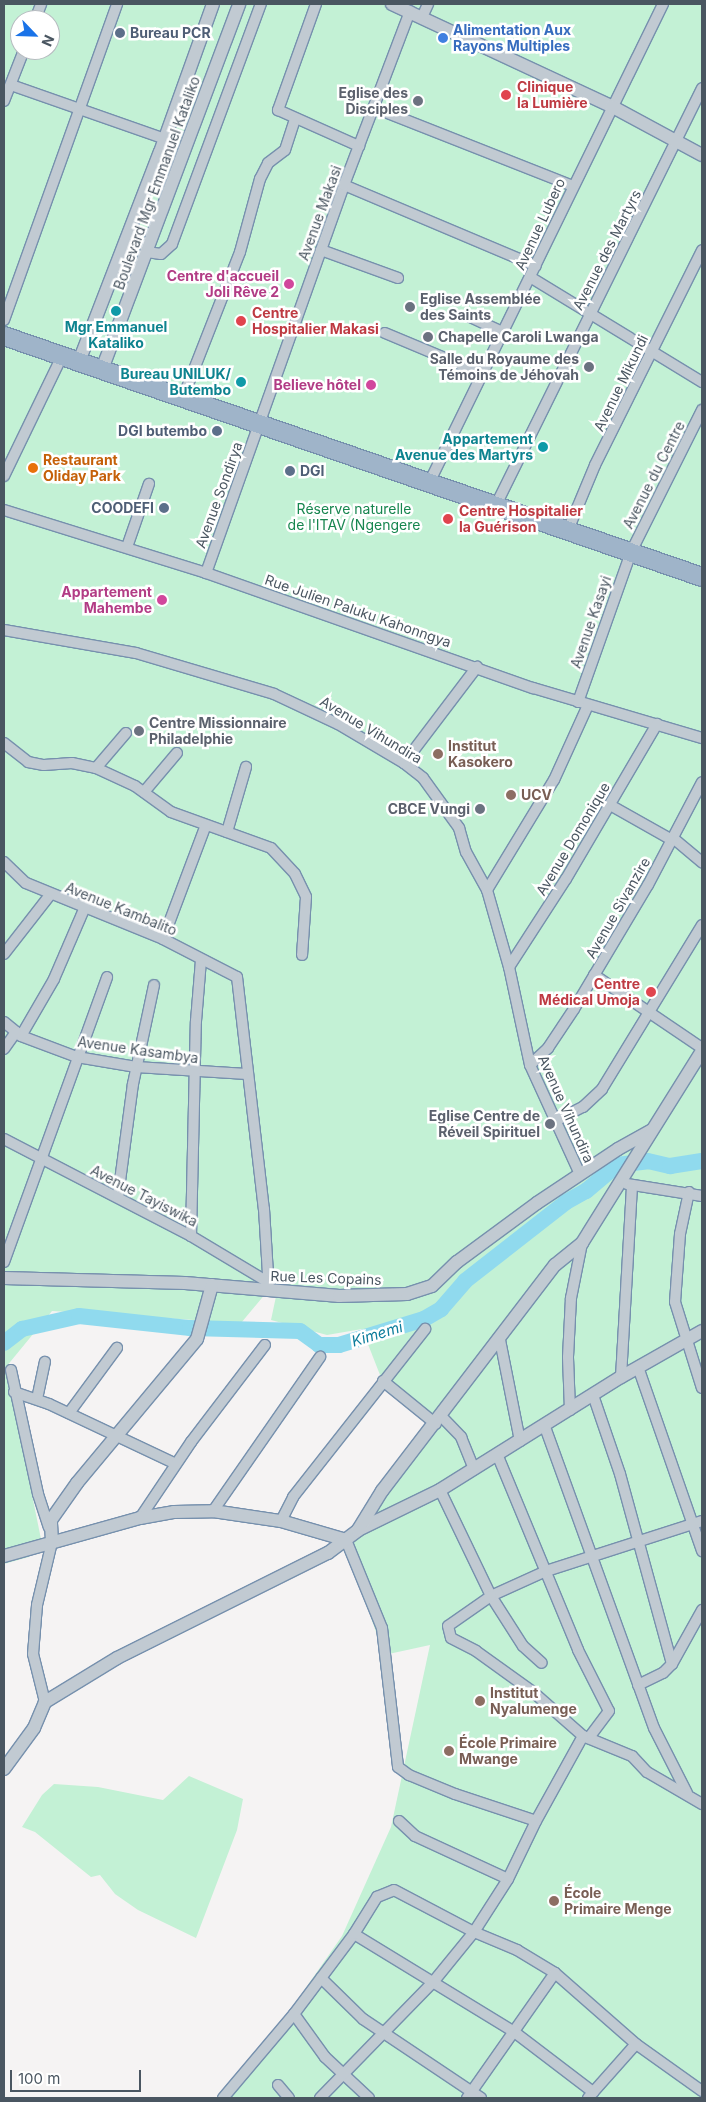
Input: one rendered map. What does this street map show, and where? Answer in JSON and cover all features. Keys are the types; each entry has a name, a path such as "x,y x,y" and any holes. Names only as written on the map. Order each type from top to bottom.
{"highway":[{"path":"4,336 69,361 496,505 702,577"}],"street":[{"path":"4,320 117,4"},
{"name":"Boulevard Mgr Emmanuel Kataliko","path":"69,361 165,139 213,4"},
{"name":"Boulevard Mgr Emmanuel Kataliko","path":"101,372 240,4"},
{"path":"147,252 161,254 172,244 261,4"},
{"path":"316,4 278,110 295,120 359,146"},
{"path":"392,4 611,106 702,155"},
{"name":"Avenue Makasi","path":"258,426 359,146 416,14 428,4"},
{"name":"Avenue Lubero","path":"429,483 536,266 611,106 663,4"},
{"path":"4,101 21,60"},
{"path":"12,85 165,139"},
{"name":"Avenue des Martyrs","path":"496,505 702,88"},
{"path":"375,108 573,186"},
{"path":"182,400 222,304 260,179 268,163 284,150 295,120"},
{"path":"344,185 536,266"},
{"path":"321,250 398,278"},
{"name":"Avenue Mikundi","path":"568,530 595,465 702,250"},
{"path":"530,277 592,312 702,382"},
{"path":"468,316 503,332"},
{"path":"385,334 483,374"},
{"path":"4,476 69,361"},
{"name":"Avenue du Centre","path":"630,552 702,410"},
{"name":"Avenue Sondirya","path":"206,573 258,426"},
{"path":"126,547 149,484"},
{"name":"Rue Julien Paluku Kahonngya","path":"4,510 206,573 583,704 702,738"},
{"name":"Avenue Kasayi","path":"486,890 554,780 583,704 630,552"},
{"name":"Avenue Vihundira","path":"4,630 136,653 221,676 324,716 404,763 423,778 459,828 466,852 486,890 510,967 530,1065 557,1120 580,1174"},
{"path":"404,763 477,667"},
{"name":"Avenue Domonique","path":"510,967 610,805 657,724"},
{"path":"96,768 126,733"},
{"path":"4,743 28,762 44,765 72,763 96,768 144,792 171,812 205,827 227,832 271,848 295,874 306,897 302,955"},
{"path":"144,792 177,753"},
{"path":"227,832 246,767"},
{"name":"Avenue Sivanzire","path":"530,1065 548,1048 594,975 672,839 702,782"},
{"path":"610,805 672,839 702,862"},
{"path":"163,939 205,827"},
{"name":"Avenue Kambalito","path":"4,863 26,883 50,895 85,907 163,939 201,960 233,974 239,982 248,1074"},
{"path":"4,954 50,895"},
{"path":"4,1049 18,1034 54,979 85,907"},
{"path":"557,1120 583,1107 602,1089 649,1009 702,925"},
{"path":"192,1236 195,1073 201,960"},
{"path":"594,975 649,1009 702,1049"},
{"path":"4,1262 107,976"},
{"path":"118,1196 136,1067 154,984"},
{"name":"Avenue Kasambya","path":"4,1022 18,1034 77,1057 136,1067 195,1073 248,1074"},
{"name":"Rue Les Copains","path":"4,1278 269,1286 385,1296 407,1294 432,1286 457,1262 580,1174 651,1131 702,1049"},
{"path":"248,1074 264,1209 269,1286"},
{"path":"358,1530 382,1491 439,1420 555,1265 582,1243 626,1180 651,1131"},
{"name":"Avenue Tayiswika","path":"4,1140 40,1160 118,1196 192,1236 269,1286"},
{"path":"626,1180 702,1196"},
{"path":"621,1377 626,1180"},
{"path":"688,1192 680,1234 674,1291 685,1340 702,1388"},
{"path":"570,1410 571,1298 582,1243"},
{"path":"49,1528 77,1484 198,1339 212,1285"},
{"path":"281,1521 293,1497 425,1329"},
{"path":"4,1769 34,1728 45,1702 117,1658 328,1553 358,1530 440,1490 544,1427 621,1377 702,1331"},
{"path":"500,1340 520,1441"},
{"path":"140,1518 176,1464 264,1345"},
{"path":"69,1413 117,1348"},
{"path":"214,1511 320,1356"},
{"path":"37,1399 45,1362"},
{"path":"638,1367 698,1523 702,1551"},
{"path":"11,1370 14,1392 38,1494 52,1542 37,1605 33,1654 45,1702"},
{"path":"383,1381 461,1437 474,1469"},
{"path":"14,1392 37,1399 69,1413 176,1464"},
{"path":"593,1395 620,1474 672,1664"},
{"path":"544,1427 654,1728 687,1793"},
{"path":"320,2098 345,2075 434,1981 474,1932 508,1879 536,1821 586,1737 609,1711 594,1686 497,1454"},
{"path":"440,1490 491,1596 523,1646 542,1663"},
{"path":"4,1556 140,1518 174,1512 214,1511 281,1521 346,1540"},
{"path":"698,1523 546,1571 491,1596 448,1626 451,1638 476,1651 533,1692 586,1737 632,1756 647,1772 687,1793 702,1804"},
{"path":"346,1540 382,1628 398,1767 410,1775 455,1794 536,1821"},
{"path":"638,1685 664,1672 672,1664 702,1610"},
{"path":"399,1821 415,1836 508,1879"},
{"path":"224,2098 294,2014 354,1934 377,1897 394,1890 474,1932 517,1950 555,1973 636,2044 702,2091"},
{"path":"354,1934 434,1981 513,2031 590,2095 636,2044"},
{"path":"321,1978 348,2006 383,2034 474,2096 513,2031 555,1973"},
{"path":"294,2014 309,2038 369,2098"},
{"path":"278,2085 288,2098"}],"green space":[{"name":"Réserve naturelle de l'ITAV (Ngengere","path":"4,4 702,4 702,2098 216,2098 238,2079 282,2022 342,1936 391,1827 430,1645 384,1655 349,1555 353,1541 387,1491 441,1425 382,1380 362,1329 327,1335 271,1320 278,1287 271,1287 241,1323 52,1311 6,1367 41,1539 29,1557 4,1564"},
{"path":"189,1776 243,1799 237,1830 196,1938 138,1910 115,1894 100,1875 91,1877 35,1832 22,1827 42,1795 54,1784 98,1787 163,1800"}],"waterway":[{"name":"Kimemi","path":"4,1343 22,1329 79,1316 190,1328 300,1331 319,1345 339,1345 424,1319 441,1309 465,1281 566,1202 586,1191 617,1165 648,1161 670,1166 702,1161"}],"place":[{"name":"Bureau PCR","path":"120,33"},
{"name":"Alimentation Aux Rayons Multiples","path":"443,38"},
{"name":"Clinique la Lumière","path":"506,95"},
{"name":"Eglise des Disciples","path":"418,101"},
{"name":"Centre d'accueil Joli Rêve 2","path":"289,284"},
{"name":"Eglise Assemblée des Saints","path":"410,307"},
{"name":"Mgr Emmanuel Kataliko","path":"116,311"},
{"name":"Centre Hospitalier Makasi","path":"241,321"},
{"name":"Chapelle Caroli Lwanga","path":"428,337"},
{"name":"Salle du Royaume des Témoins de Jéhovah","path":"589,367"},
{"name":"Bureau UNILUK/ Butembo","path":"241,382"},
{"name":"Believe hôtel","path":"371,385"},
{"name":"DGI butembo","path":"217,431"},
{"name":"Appartement Avenue des Martyrs","path":"543,447"},
{"name":"Restaurant Oliday Park","path":"33,468"},
{"name":"DGI","path":"290,471"},
{"name":"COODEFI","path":"164,508"},
{"name":"Centre Hospitalier la Guérison","path":"448,519"},
{"name":"Appartement Mahembe","path":"162,600"},
{"name":"Centre Missionnaire Philadelphie","path":"139,731"},
{"name":"Institut Kasokero","path":"438,754"},
{"name":"UCV","path":"511,795"},
{"name":"CBCE Vungi","path":"480,809"},
{"name":"Centre Médical Umoja","path":"651,992"},
{"name":"Eglise Centre de Réveil Spirituel","path":"550,1124"},
{"name":"Institut Nyalumenge","path":"480,1701"},
{"name":"École Primaire Mwange","path":"449,1751"},
{"name":"École Primaire Menge","path":"554,1901"}]}
